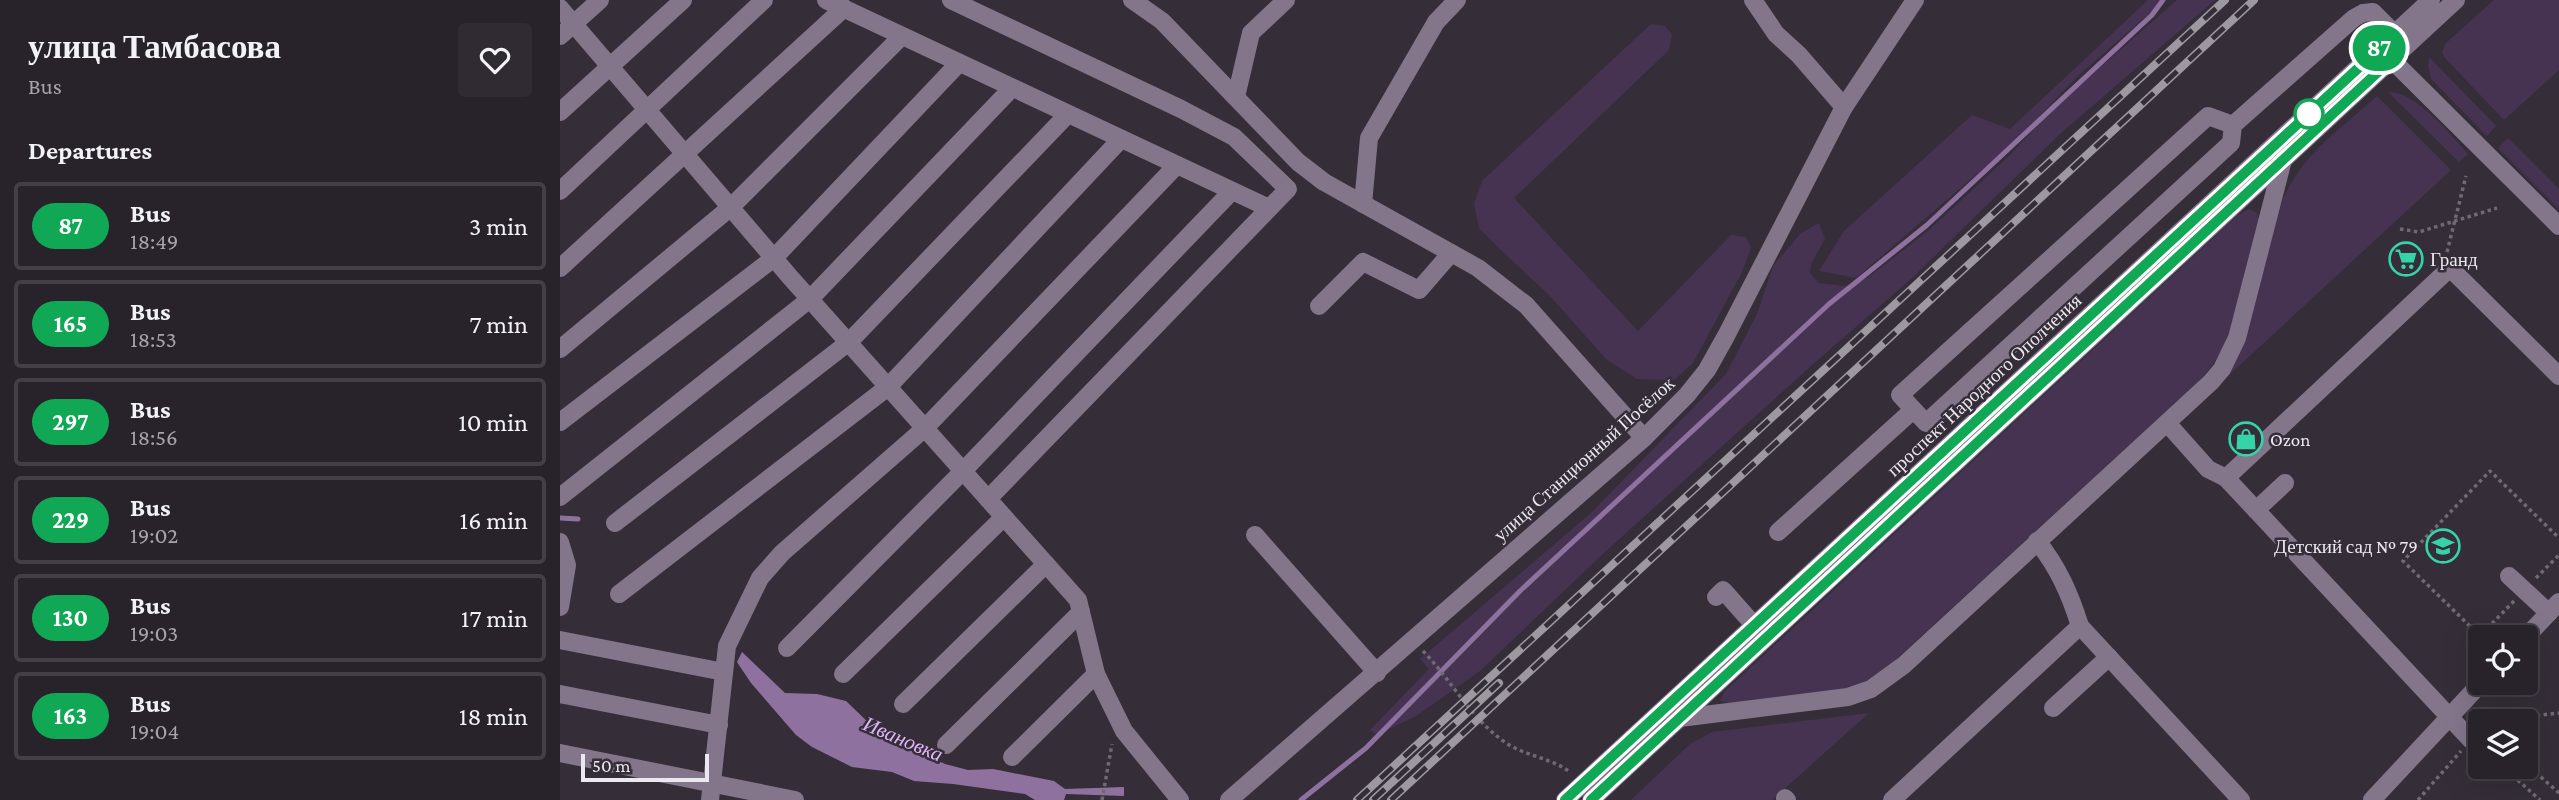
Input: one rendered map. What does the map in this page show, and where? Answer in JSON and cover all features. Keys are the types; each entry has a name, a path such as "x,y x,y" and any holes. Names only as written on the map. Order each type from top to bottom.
{"street":[{"path":"560,36 600,0"},
{"path":"560,112 683,0"},
{"path":"560,191 764,0"},
{"path":"826,0 1269,208"},
{"path":"951,0 1181,108 1234,136 1288,189 988,499"},
{"path":"1132,0 1162,21 1298,162 1324,182 1478,268 1527,304 1644,438"},
{"path":"1156,0 1162,21"},
{"path":"1236,97 1251,33 1286,0"},
{"path":"1363,204 1369,138 1436,22 1457,0"},
{"path":"1753,0 1776,34 1844,107"},
{"name":"улица Станционный Посёлок","path":"1229,800 1644,438 1687,396 1707,370 1844,107 1915,0"},
{"name":"проспект Народного Ополчения","path":"1591,800 2283,160 2386,54 2395,34 2431,0"},
{"name":"проспект Народного Ополчения","path":"1565,800 1754,625 2386,54 2456,0"},
{"path":"560,8 774,258 1077,600 1096,674 1124,731 1180,800"},
{"path":"560,268 844,8"},
{"path":"2234,125 2208,116 1900,395 1926,423 2231,143 2234,125 2354,18 2373,12 2395,34"},
{"path":"560,349 731,207 902,36"},
{"path":"2386,54 2559,226"},
{"path":"560,422 774,258 959,63"},
{"path":"560,497 810,299 1012,88"},
{"path":"615,523 849,342 1068,114"},
{"path":"619,594 888,387 1121,139"},
{"path":"1680,718 1822,702 1871,690 1904,665 2167,423 2211,382 2230,356 2283,160"},
{"path":"712,792 727,646 760,578 782,553 925,428 1177,165"},
{"path":"787,648 963,471 1232,191"},
{"path":"1319,306 1363,262 1419,290 1451,253"},
{"path":"2226,478 2450,268 2559,376"},
{"path":"1778,532 1913,410"},
{"path":"2167,423 2208,468 2226,478 2468,737"},
{"path":"2256,510 2285,482"},
{"path":"843,674 1004,517"},
{"path":"1255,535 1377,673"},
{"path":"2037,541 2061,575 2080,626 2241,800"},
{"path":"560,542 567,565 560,607"},
{"path":"903,704 1046,565"},
{"path":"2509,576 2524,590 2554,608 2538,625"},
{"path":"1716,597 1723,590 1754,625"},
{"path":"946,745 1081,612"},
{"path":"1892,800 2080,626"},
{"path":"560,640 724,672"},
{"path":"2053,708 2109,657"},
{"path":"1013,757 1096,674"},
{"path":"560,694 719,724"},
{"path":"2372,800 2470,695"},
{"path":"560,752 712,792 795,800"}],"path":[{"path":"2450,268 2447,253 2466,176"},
{"path":"2400,229 2419,232 2497,208"},
{"path":"2559,538 2490,471 2403,561 2480,636 2559,555"},
{"path":"1435,663 1462,702 1489,730 1517,749 1562,766 1572,773"},
{"path":"2538,715 2559,713"},
{"path":"1102,800 1113,740 1124,731"},
{"path":"2418,800 2468,743"},
{"path":"2538,774 2559,793"},
{"path":"2517,779 2540,800"}],"shaded area":[{"path":"2148,0 2165,0 2080,74 2014,142 1856,278 1819,271 1844,231 1972,115 2010,129"},
{"path":"2177,0 2215,0 2061,133 1912,278 1606,551 1480,671 1416,716 1377,735 1370,730 1429,669 1420,659 1591,513 1726,374 1757,314 1773,266 1801,233 1819,223 1825,239 1811,264 1810,273 1819,283 1843,286 1869,277 1929,230 2009,156 2052,110"},
{"path":"2494,0 2559,0 2559,70 2504,120 2442,53 2445,44"},
{"path":"1651,24 1665,26 1672,34 1669,50 1514,198 1638,331 1731,235 1746,237 1751,248 1741,274 1693,363 1674,380 1637,379 1606,359 1550,296 1479,228 1474,203 1482,181"},
{"path":"2429,57 2496,126 2487,136 2431,79"},
{"path":"2388,92 2399,94 2421,106 2468,154 2459,162"},
{"path":"2377,96 2451,170 2227,377 2240,349 2288,188 2309,158"},
{"path":"2508,138 2559,189 2559,209 2498,148"},
{"path":"2249,209 2257,213 2258,220 2229,335 2222,352 2202,378 1877,675 1861,684 1832,692 1730,703 1720,701 1724,692 2238,215"},
{"path":"742,652 785,693 817,694 846,701 873,727 945,764 968,770 993,769 1054,781 1065,789 1124,787 1124,796 1066,794 1064,800 1035,800 1025,794 914,781 892,772 852,767 812,747 796,735 751,683 737,662"},
{"path":"1869,713 1772,800 1631,800 1690,744 1712,732"}],"waterway":[{"path":"1301,800 1366,748 1520,591 1829,304 1927,225 2152,15 2163,0"},
{"name":"Ивановка","path":"560,518 578,519"}],"railway":[{"path":"1357,800 2225,0"},
{"path":"1391,800 2254,0"},
{"path":"1373,800 1499,683"}],"bus line":[{"name":"87","path":"1565,800 2380,48 2392,59 1591,800"}],"place":[{"name":"Гранд","path":"2406,259"},
{"name":"Ozon","path":"2246,439"},
{"name":"Детский сад № 79","path":"2443,546"}]}
